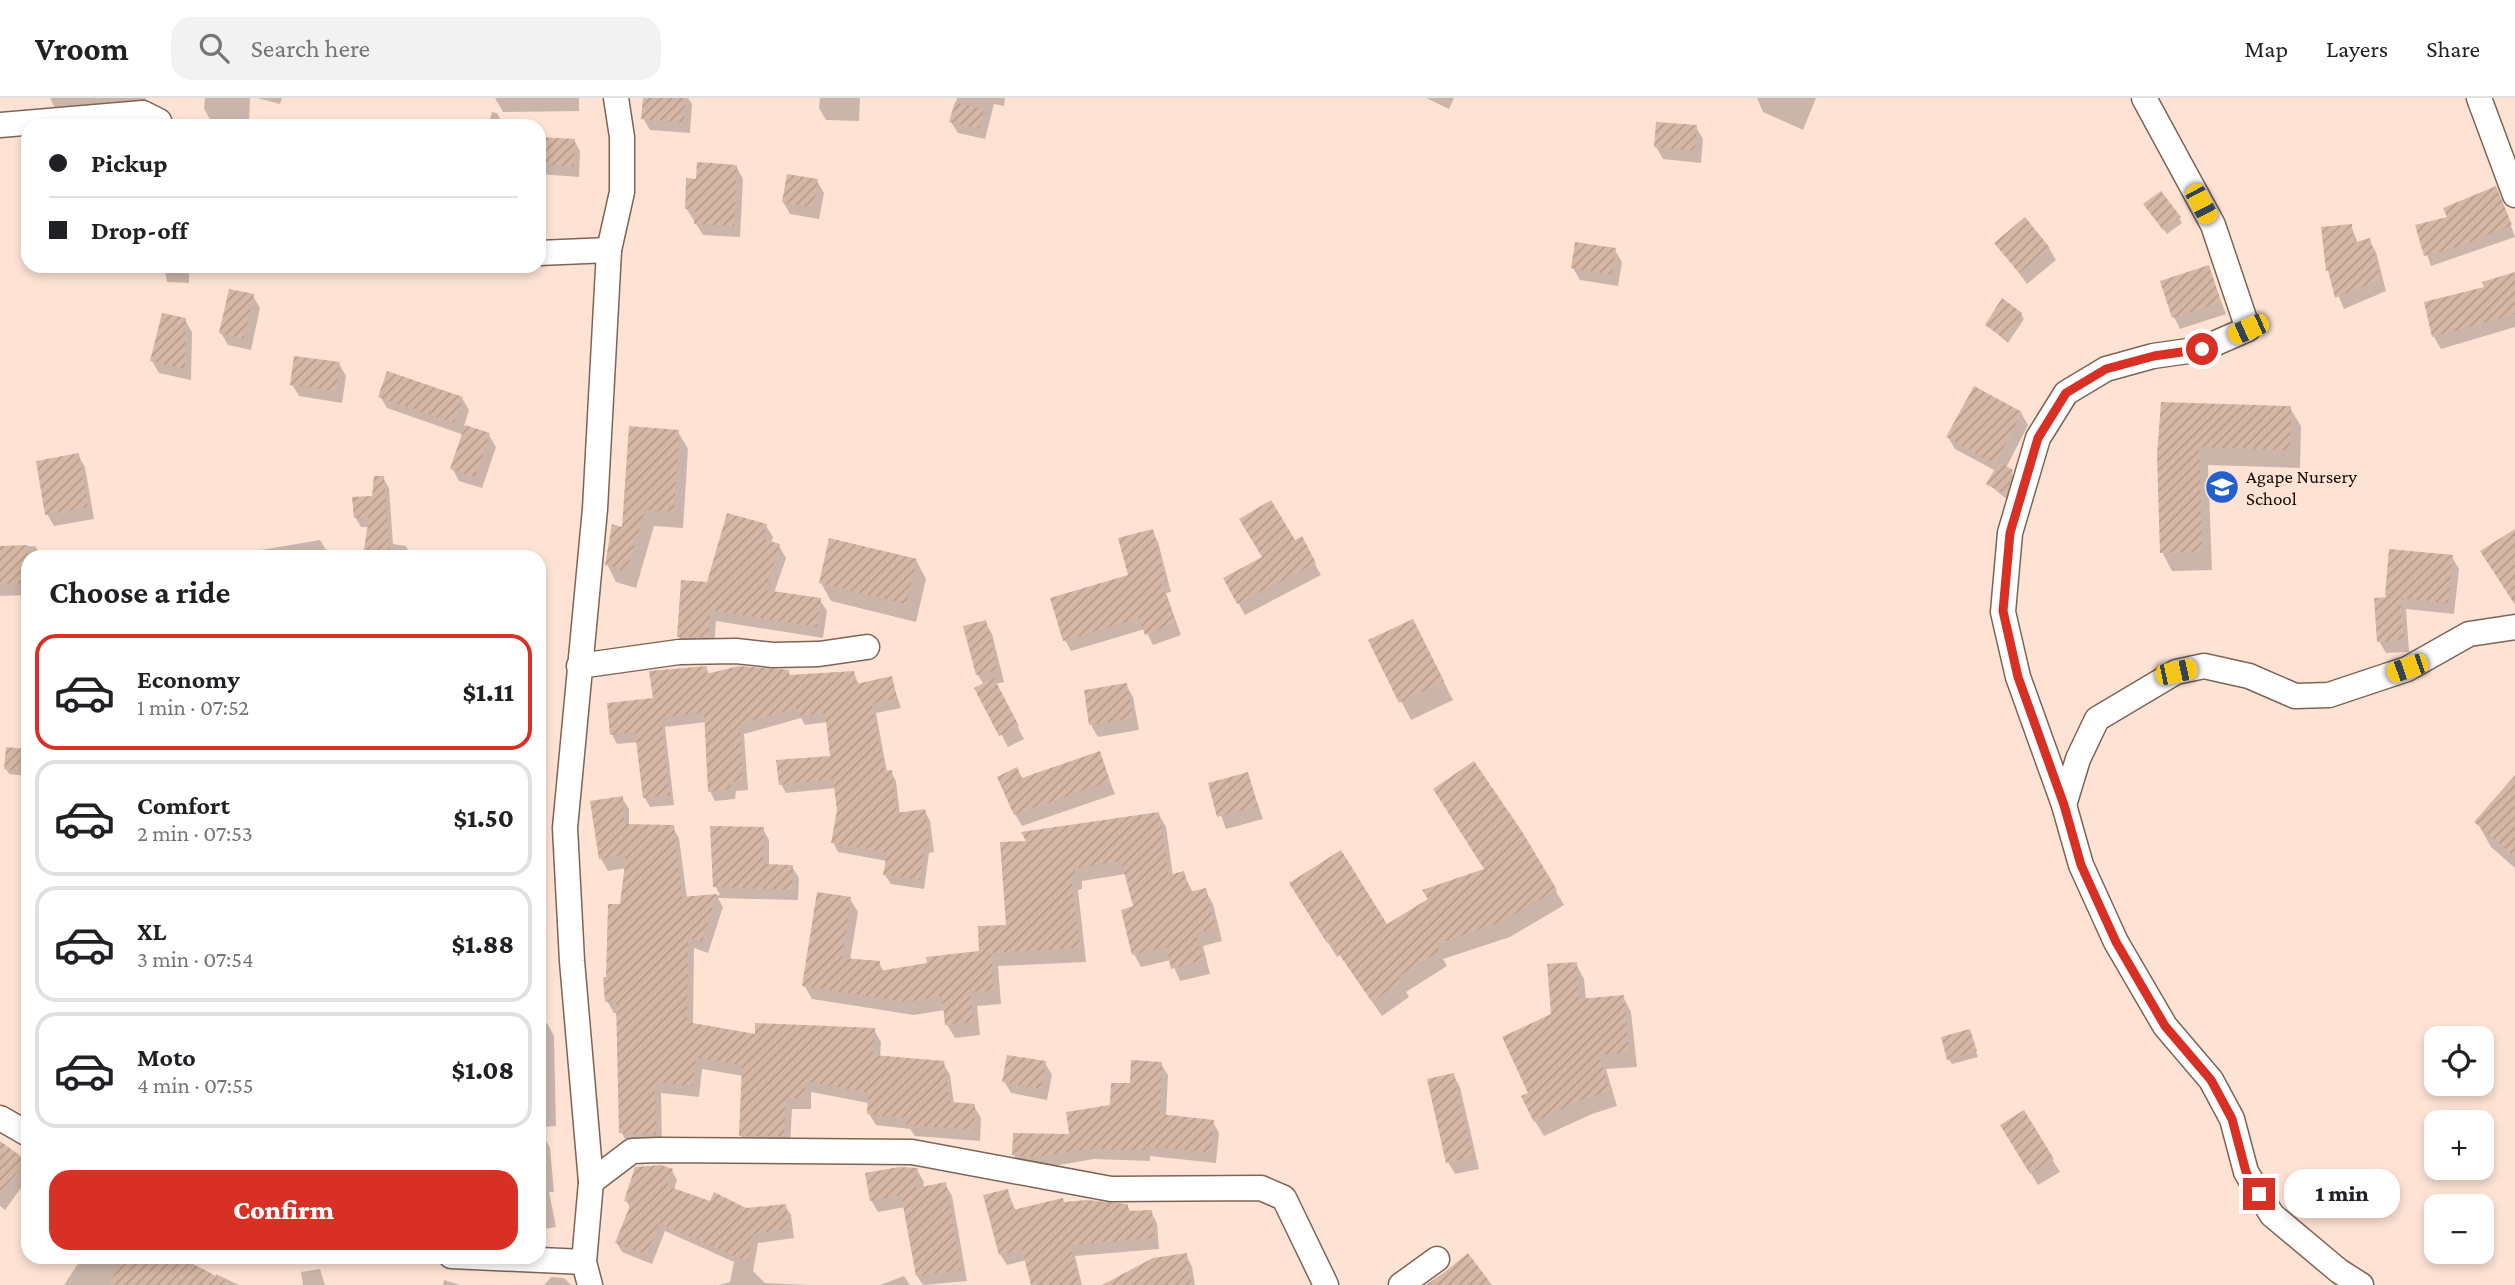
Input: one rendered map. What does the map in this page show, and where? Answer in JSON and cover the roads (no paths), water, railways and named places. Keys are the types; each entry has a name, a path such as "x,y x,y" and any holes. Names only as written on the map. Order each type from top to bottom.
{"street":[{"path":"511,1264 587,1274 591,1182 572,961 565,828 595,509 609,250 622,192 622,137 616,98"},
{"path":"2144,98 2213,226 2248,329 2202,349 2154,356 2106,369 2066,393 2038,438 2010,533 2003,611 2018,677 2064,805 2081,865 2116,942 2165,1026 2211,1080 2232,1119 2246,1172 2272,1215 2339,1271 2361,1285"},
{"path":"2479,98 2515,195"},
{"path":"72,119 143,113 155,119"},
{"path":"0,125 21,123"},
{"path":"546,253 609,250"},
{"path":"2064,805 2078,758 2097,719 2176,672 2204,666 2249,676 2295,696 2329,695 2407,668 2469,634 2515,628"},
{"path":"579,666 679,652 819,654 867,647"},
{"path":"0,1118 21,1130"},
{"path":"591,1182 632,1151 912,1152 1111,1189 1261,1188 1284,1198 1326,1285"},
{"path":"1401,1285 1437,1259"}],"place":[{"name":"Agape Nursery School","path":"2222,487"}]}
